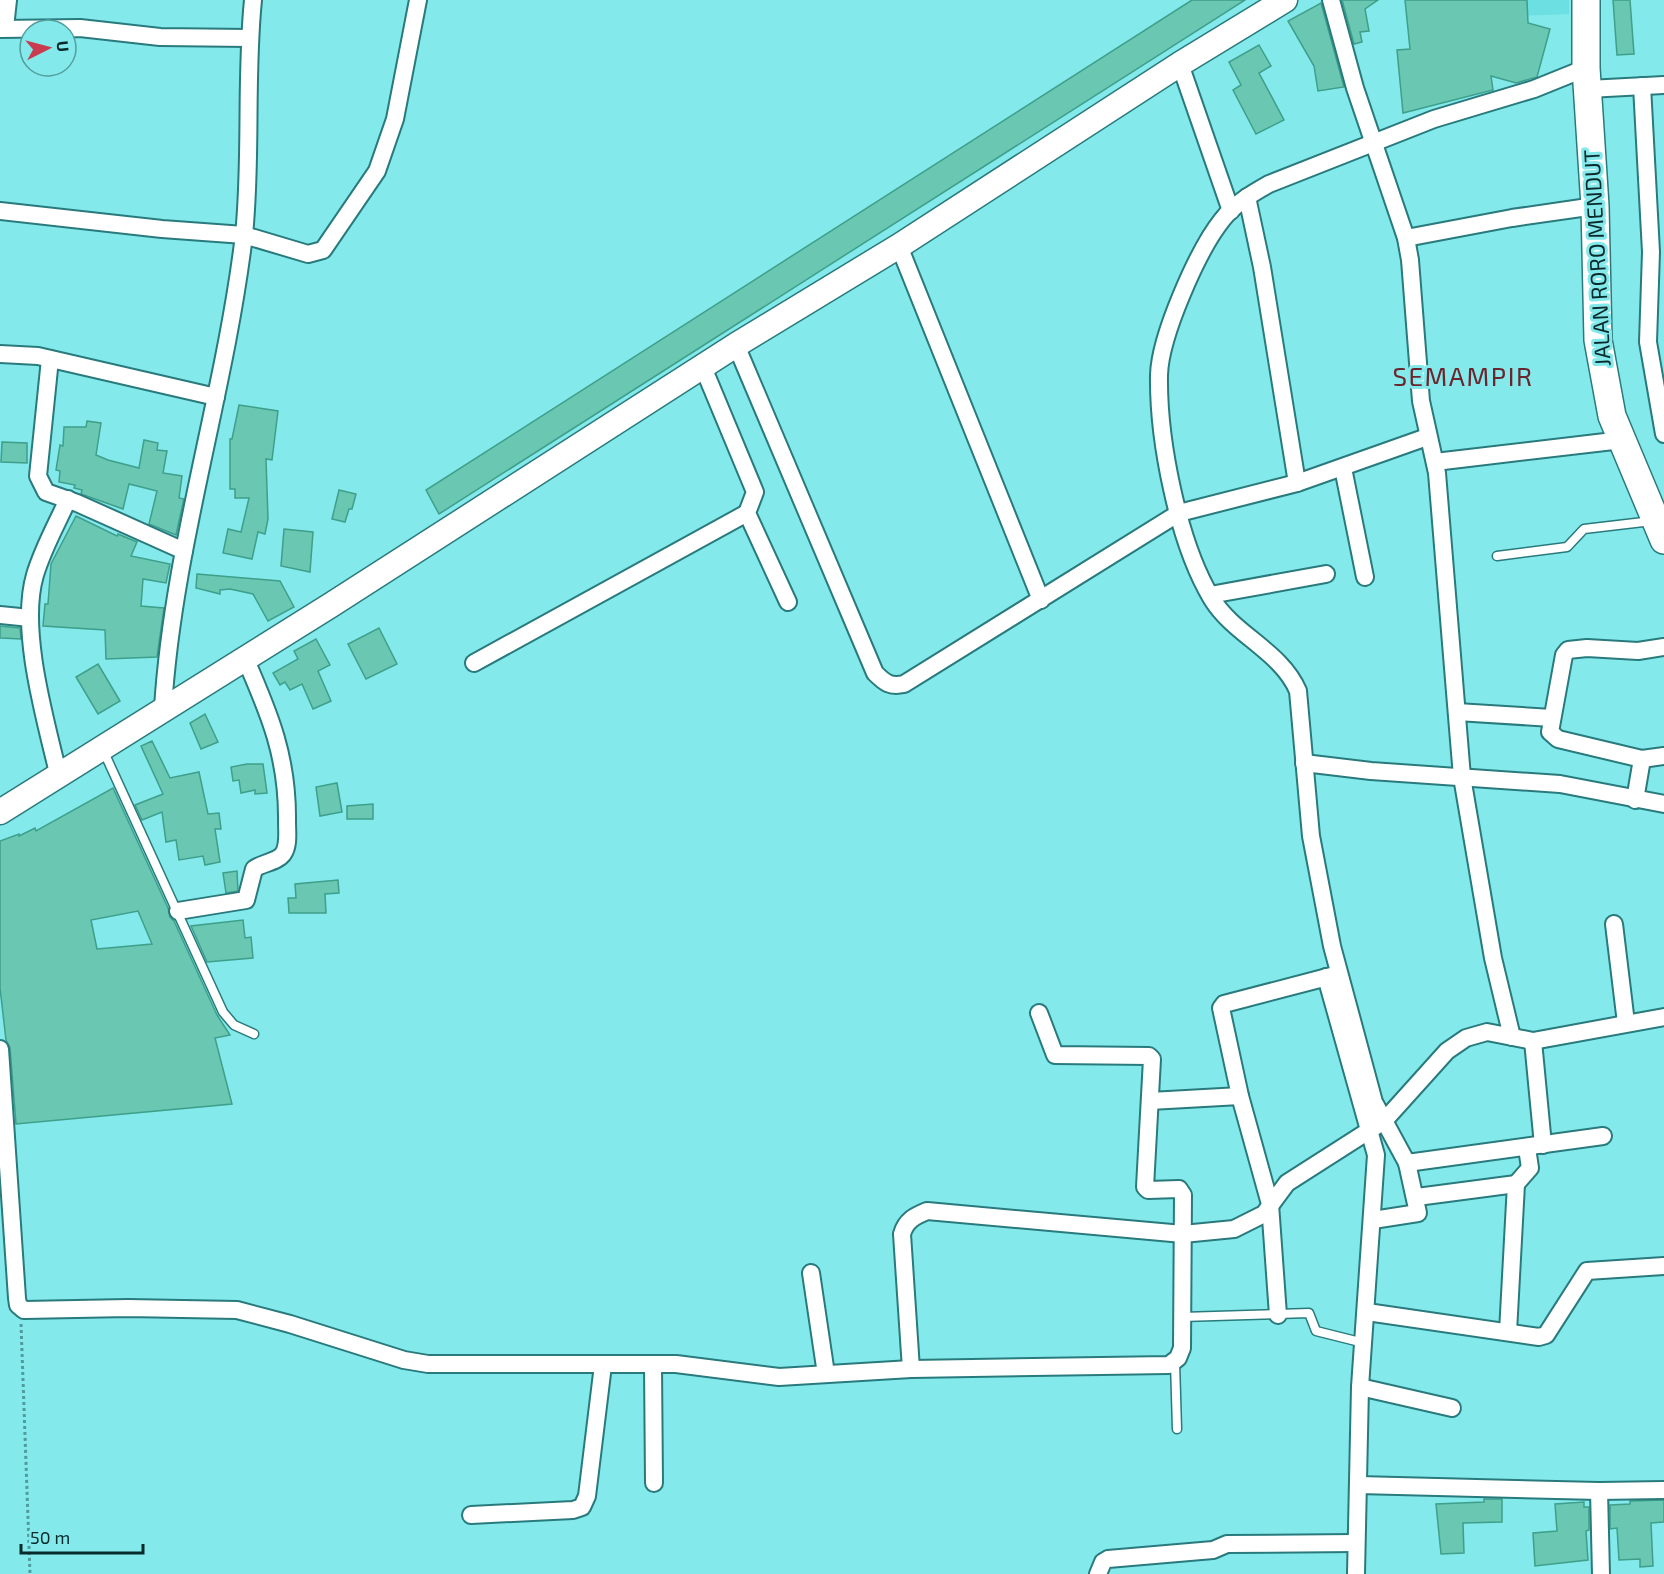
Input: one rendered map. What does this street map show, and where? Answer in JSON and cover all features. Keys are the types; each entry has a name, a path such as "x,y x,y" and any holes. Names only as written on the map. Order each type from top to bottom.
{"main road":[{"path":"0,812 58,773 245,658 736,345 899,246 1180,64 1285,0"},
{"name":"JALAN RORO MENDUT","path":"1586,0 1598,340 1612,416 1659,530"}],"street":[{"path":"8,0 2,29 80,28 160,37 249,38"},
{"path":"163,708 166,665 183,551 216,397 244,235 249,38 253,0"},
{"path":"0,211 162,229 244,235 308,254 323,250 377,171 395,119 418,0"},
{"path":"1331,0 1374,145 1406,238 1421,401 1427,437 1435,462 1462,777 1491,948 1512,1037"},
{"path":"1180,64 1232,211"},
{"path":"1356,1574 1360,1387 1367,1312 1378,1124 1374,1102 1332,976 1304,763 1301,704 1294,681 1274,658 1223,613 1210,595 1192,559 1179,513 1162,422 1159,373 1162,356 1182,298 1210,237 1247,197 1269,184 1374,145 1434,119 1534,89 1587,78 1632,86 1664,85"},
{"path":"1632,86 1651,252 1648,342 1664,434"},
{"path":"1247,197 1262,267 1297,483"},
{"path":"1406,238 1512,218 1595,206"},
{"path":"899,246 1041,600"},
{"path":"736,345 875,673 887,685 904,684 1179,513 1297,483 1427,437"},
{"path":"0,354 50,358 216,397"},
{"path":"50,358 38,476 46,492 68,499 183,551"},
{"path":"474,663 747,513 755,492 703,367"},
{"path":"1435,462 1622,440"},
{"path":"1343,468 1365,577"},
{"path":"58,773 41,698 30,618 35,576 50,533 68,499"},
{"path":"747,513 788,602"},
{"path":"1210,595 1326,574"},
{"path":"0,615 30,618"},
{"path":"1664,647 1638,651 1587,648 1568,650 1564,655 1550,732 1558,739 1642,759 1664,756"},
{"path":"178,911 246,900 254,869 282,856 286,849 287,812 284,767 273,720 245,658"},
{"path":"1457,712 1552,718"},
{"path":"1635,800 1642,759"},
{"path":"1304,763 1560,784 1664,804"},
{"path":"1614,924 1626,1023"},
{"path":"1278,1315 1270,1204 1240,1096 1221,1011 1222,1005 1332,976"},
{"path":"0,1049 16,1298 21,1308 237,1310 415,1363 676,1364 779,1377 911,1369 1096,1368 1169,1365 1175,1362 1182,1348 1182,1191 1148,1190 1145,1187 1152,1063 1149,1056 1055,1054 1039,1013"},
{"path":"911,1369 902,1234 910,1219 918,1214 927,1211 1183,1234 1234,1229 1259,1218 1287,1183 1378,1124 1456,1044 1487,1032 1533,1041 1664,1017"},
{"path":"1508,1332 1516,1184 1530,1168 1535,1146 1533,1041"},
{"path":"1150,1101 1240,1096"},
{"path":"1373,1220 1418,1213 1417,1197 1407,1164 1378,1124"},
{"path":"1407,1164 1603,1136"},
{"path":"1417,1197 1516,1184"},
{"path":"1367,1312 1539,1337 1546,1335 1587,1271 1664,1266"},
{"path":"811,1273 826,1374"},
{"path":"471,1515 573,1510 582,1507 586,1496 603,1365"},
{"path":"653,1365 654,1483"},
{"path":"1360,1387 1452,1408"},
{"path":"1358,1485 1599,1491 1664,1490"},
{"path":"1599,1491 1601,1574"},
{"path":"1098,1574 1103,1562 1108,1559 1213,1551 1227,1544 1356,1543"}],"lane":[{"path":"1497,556 1567,547 1584,530 1659,530"},
{"path":"102,746 223,1012 234,1025 254,1034"},
{"path":"1182,1317 1309,1313 1316,1331 1364,1343"},
{"path":"1175,1362 1177,1429"}],"path":[{"path":"21,1308 30,1574"}],"shaded area":[{"path":"1494,0 1569,0 1569,14 1494,17"}],"building":[{"path":"1192,0 1245,0 439,514 426,490"},
{"path":"1342,0 1378,0 1365,9 1369,31 1360,32 1362,42 1354,44"},
{"path":"1405,0 1527,0 1528,23 1550,29 1537,77 1516,83 1491,76 1493,90 1403,113 1397,50 1410,49"},
{"path":"1613,0 1630,0 1634,54 1617,55"},
{"path":"1321,3 1344,87 1318,91 1314,66 1288,21"},
{"path":"1259,45 1271,66 1259,73 1284,120 1256,134 1233,90 1241,85 1229,62"},
{"path":"239,405 278,411 272,460 266,459 268,519 265,534 258,532 252,559 223,553 228,529 241,532 249,498 235,498 235,489 230,489 230,439 232,439"},
{"path":"87,421 101,423 96,455 108,460 139,468 144,440 158,443 157,450 167,451 163,473 182,476 179,498 184,499 176,535 149,524 157,491 129,484 123,509 81,494 82,490 74,488 75,485 59,482 60,471 56,470 60,445 63,446 64,427 86,427"},
{"path":"2,442 27,443 27,463 1,462"},
{"path":"339,490 356,494 345,522 332,519"},
{"path":"76,516 117,536 118,534 137,542 131,556 170,564 166,583 143,579 141,606 164,608 157,657 106,659 105,630 43,626 45,604 48,604 51,564"},
{"path":"284,529 313,532 310,572 281,566"},
{"path":"197,574 280,581 294,607 268,621 253,594 230,589 220,590 220,594 196,588"},
{"path":"0,626 20,628 21,639 0,638"},
{"path":"379,628 397,664 366,679 348,644"},
{"path":"316,639 330,665 318,671 331,701 313,709 302,684 290,690 285,682 280,685 273,673 298,659 294,651"},
{"path":"98,664 120,701 98,714 76,677"},
{"path":"205,714 218,742 201,749 190,723"},
{"path":"152,741 170,778 199,772 208,814 219,813 221,829 215,829 220,862 205,865 203,856 179,860 176,840 166,842 162,812 142,820 135,805 163,794 141,746"},
{"path":"263,764 267,793 255,794 255,790 241,793 239,780 233,781 231,767"},
{"path":"337,783 342,812 320,816 316,787"},
{"path":"113,788 168,908 170,917 174,921 217,1015 230,1035 215,1038 232,1104 16,1124 10,1048 6,1040 0,988 0,841 19,834 19,836 35,828 36,831","holes":["138,911 152,944 97,949 91,920"]},
{"path":"373,804 373,819 347,819 347,806"},
{"path":"237,871 238,891 226,893 223,873"},
{"path":"338,880 339,893 325,894 326,913 289,913 288,898 296,898 295,884"},
{"path":"243,920 245,938 251,937 253,958 207,962 191,926"},
{"path":"1484,1499 1502,1499 1502,1522 1463,1523 1464,1553 1441,1554 1436,1504 1484,1502"},
{"path":"1664,1500 1664,1522 1651,1523 1653,1566 1640,1567 1640,1559 1619,1560 1617,1528 1610,1529 1610,1505 1630,1504 1630,1501"},
{"path":"1584,1502 1584,1507 1589,1507 1589,1530 1586,1531 1588,1560 1535,1566 1533,1533 1557,1531 1555,1504"}],"district":[{"name":"SEMAMPIR","path":"1463,377"}]}
